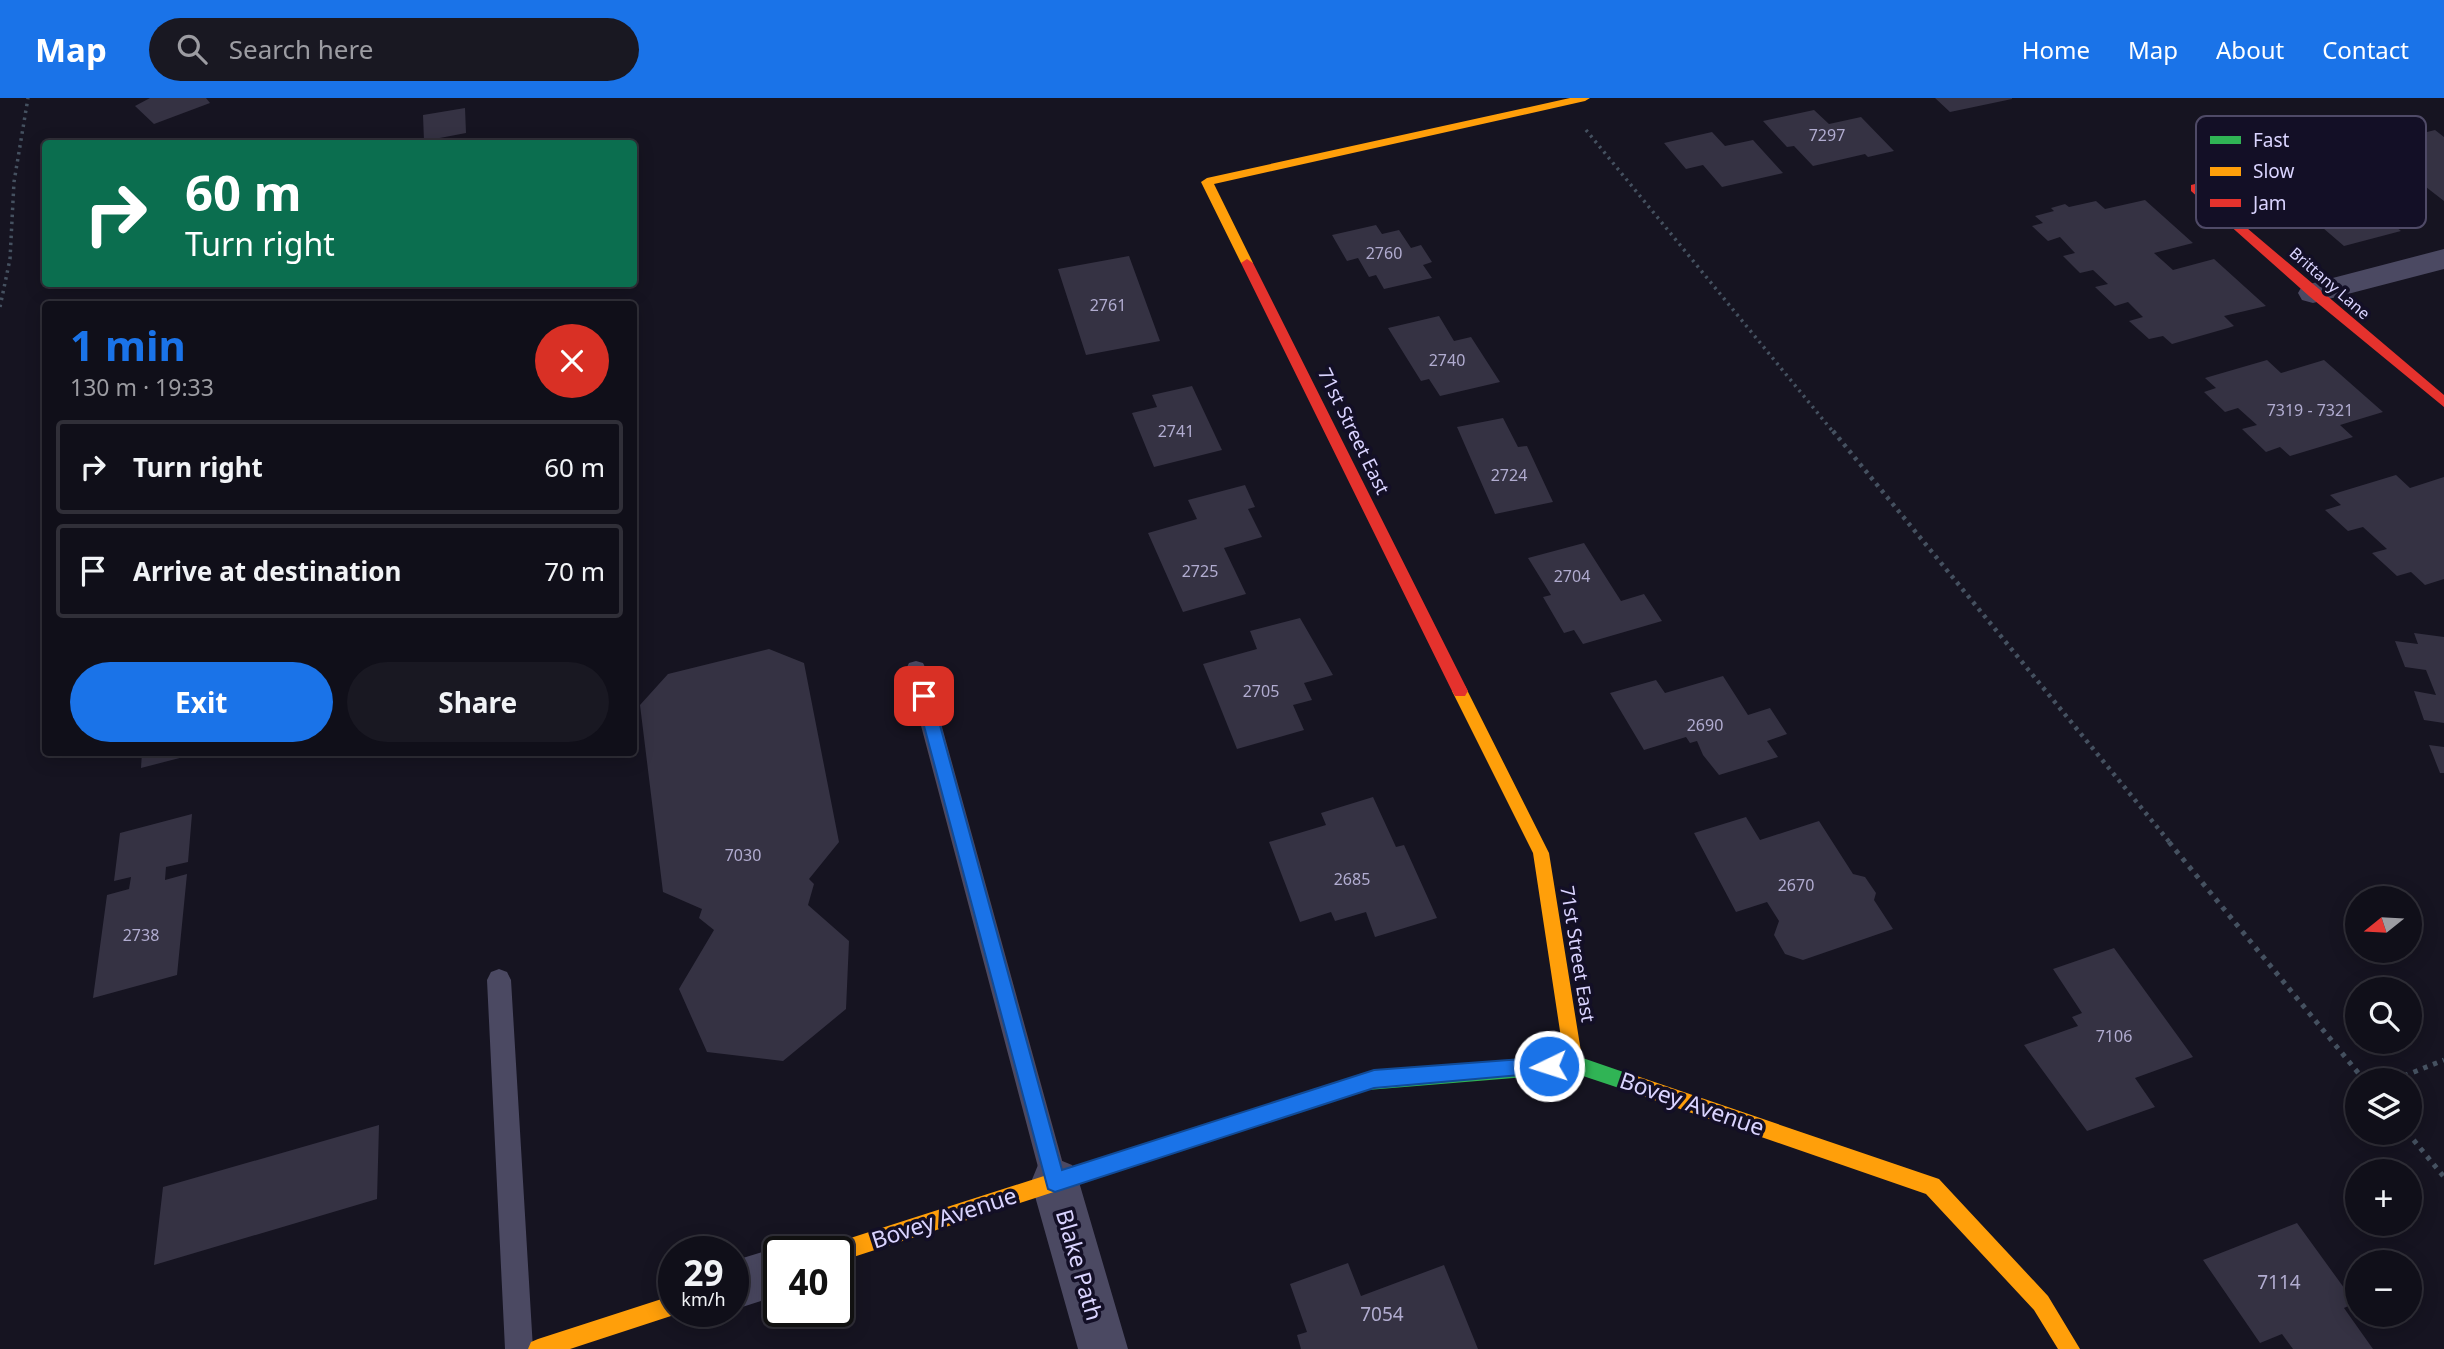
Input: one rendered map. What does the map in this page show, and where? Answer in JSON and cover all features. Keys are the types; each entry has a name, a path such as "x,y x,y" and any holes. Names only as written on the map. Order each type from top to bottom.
{"street":[{"name":"71st Street East","path":"1574,1064 1541,853 1207,182 1585,98"},
{"name":"Brittany Lane","path":"2239,228 2444,401"},
{"path":"2313,293 2444,259"},
{"name":"Bovey Avenue","path":"854,1247 1374,1079 1574,1064 1932,1186 2041,1303 2070,1349"},
{"name":"Blake Path","path":"1055,1182 1103,1349"},
{"path":"538,1349 658,1310"}],"lane":[{"path":"916,669 1055,1182"},
{"path":"499,980 519,1349"}],"path":[{"path":"0,307 10,258 14,182 28,98"},
{"path":"1563,103 2354,1068"},
{"path":"2422,1069 2444,1060"},
{"path":"2418,1145 2444,1177"}],"building":[{"path":"150,98 206,98 210,103 154,124 135,106"},
{"path":"1935,98 2012,98 2012,99 1950,112"},
{"path":"465,108 466,133 424,140 423,115"},
{"path":"1814,110 1829,124 1861,117 1894,151 1868,157 1865,154 1813,166 1794,146 1787,147 1763,121"},
{"path":"2435,130 2444,137 2444,201 2426,187 2426,132"},
{"path":"1712,132 1725,146 1753,140 1783,173 1722,187 1703,165 1686,169 1664,143"},
{"path":"2145,200 2193,243 2154,253 2173,270 2214,259 2266,306 2224,316 2234,326 2172,344 2163,336 2149,339 2129,321 2143,317 2128,302 2115,306 2095,287 2108,284 2093,270 2080,273 2063,256 2075,253 2060,237 2048,241 2032,226 2043,223 2035,216 2054,211 2051,208 2065,204 2069,207 2096,201 2105,209"},
{"path":"1376,225 1382,234 1399,230 1411,248 1421,245 1432,262 1423,265 1432,278 1384,289 1376,275 1369,277 1358,258 1347,261 1332,235"},
{"path":"2323,228 2397,228 2401,231 2344,246"},
{"path":"1129,256 1160,341 1086,355 1058,269"},
{"path":"1439,316 1454,341 1471,337 1500,382 1440,396 1429,379 1421,381 1388,328"},
{"path":"2267,360 2281,373 2324,360 2383,412 2340,425 2353,437 2290,456 2280,447 2266,452 2242,429 2257,425 2238,408 2225,412 2204,392 2216,388 2205,378"},
{"path":"1192,386 1222,450 1154,467 1132,413 1157,407 1152,395"},
{"path":"1503,418 1518,447 1527,446 1553,502 1495,514 1457,427"},
{"path":"2396,475 2410,488 2444,477 2444,579 2425,585 2411,572 2397,576 2372,553 2387,549 2363,527 2348,531 2325,510 2341,505 2330,495"},
{"path":"1245,485 1255,507 1248,509 1262,537 1224,548 1246,594 1183,612 1148,533 1197,519 1188,500"},
{"path":"1584,543 1621,601 1644,594 1662,621 1583,644 1574,630 1564,633 1543,597 1551,595 1528,558"},
{"path":"1300,618 1333,675 1304,683 1312,700 1293,705 1304,730 1237,749 1203,664 1257,649 1250,631"},
{"path":"2414,633 2444,637 2444,723 2424,720 2414,691 2436,695 2426,670 2405,667 2395,641 2418,644"},
{"path":"769,649 804,663 839,842 809,879 814,884 808,905 849,941 846,1009 783,1061 707,1052 679,989 714,930 699,918 702,909 663,892 640,705 668,674"},
{"path":"1723,676 1748,715 1770,708 1787,734 1767,741 1778,757 1719,775 1703,755 1697,741 1690,743 1686,737 1644,750 1610,693 1656,680 1665,693"},
{"path":"2429,745 2444,747 2444,773 2440,773"},
{"path":"142,756 187,756 141,768"},
{"path":"1373,797 1396,847 1404,845 1437,918 1375,937 1366,912 1335,921 1331,912 1300,922 1269,842 1326,825 1321,813"},
{"path":"192,814 188,862 166,867 165,880 187,874 177,975 93,998 107,895 129,889 131,877 114,881 120,833"},
{"path":"1746,817 1760,840 1819,821 1853,874 1865,877 1876,893 1874,900 1893,929 1803,960 1785,954 1774,935 1779,921 1767,902 1736,912 1694,833"},
{"path":"2114,948 2193,1057 2135,1078 2155,1107 2087,1131 2024,1045 2078,1026 2072,1017 2082,1013 2053,969"},
{"path":"379,1125 377,1199 154,1265 163,1187"},
{"path":"2297,1223 2345,1289 2345,1327 2357,1327 2373,1349 2293,1349 2282,1334 2260,1343 2203,1260"},
{"path":"1348,1263 1361,1296 1444,1265 1478,1349 1301,1349 1297,1335 1307,1332 1290,1284"}],"traffic: fast":[{"path":"1368,1081 1574,1064 1628,1082"}],"traffic: slow":[{"path":"1247,263 1207,182 1585,98"},
{"path":"1460,691 1541,853 1574,1064"},
{"path":"854,1247 1368,1081"},
{"path":"1628,1082 1932,1186 2041,1303 2070,1349"},
{"path":"538,1349 658,1310"}],"traffic: jam":[{"path":"2240,228 2444,402"},
{"path":"1247,263 1460,691"}],"route":[{"path":"924,696 1055,1182 1374,1079 1549,1066"}]}
